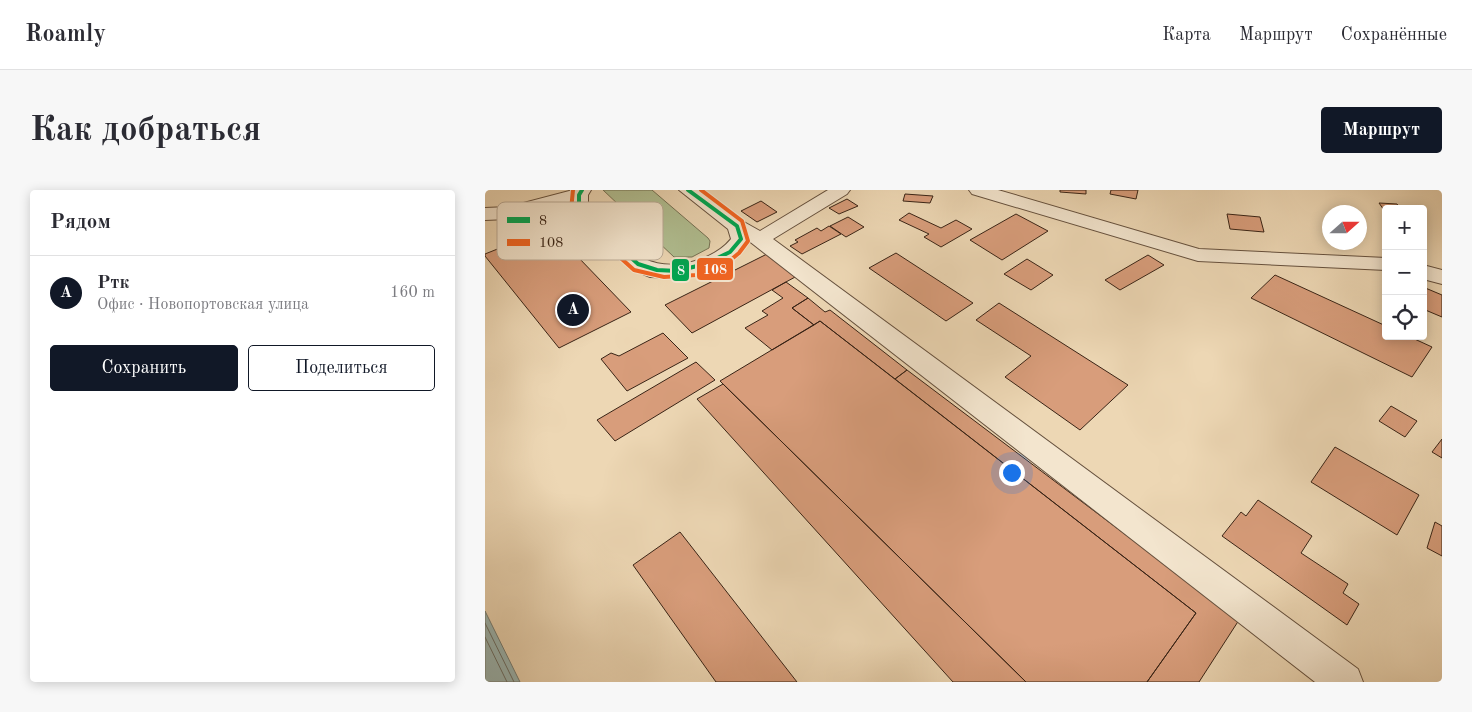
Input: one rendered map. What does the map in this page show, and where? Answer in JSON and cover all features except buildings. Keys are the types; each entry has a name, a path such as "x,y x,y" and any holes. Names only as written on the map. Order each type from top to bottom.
{"street":[{"path":"688,190 749,232 1345,682"},
{"path":"635,260 650,270 678,271 701,266 731,252 741,238 749,232 841,190"},
{"path":"978,190 1198,255 1382,264"},
{"path":"546,202 581,192"},
{"path":"1427,273 1442,277"}],"green space":[{"path":"603,190 652,190 708,238 710,241 709,248 692,257 674,257 663,247 663,202 616,202"}],"water":[{"path":"485,611 520,682 485,682"}],"transit line":[{"name":"108","path":"572,202 573,190"},
{"name":"8","path":"579,202 579,195 582,190"},
{"name":"8","path":"634,260 638,264 657,270 677,271 705,264 730,252 741,239 737,226 688,190"},
{"name":"108","path":"623,260 634,270 649,275 681,277 697,275 712,270 727,263 739,253 748,241 742,221 701,190"}],"place":[{"name":"Ртк","path":"573,310"}]}
